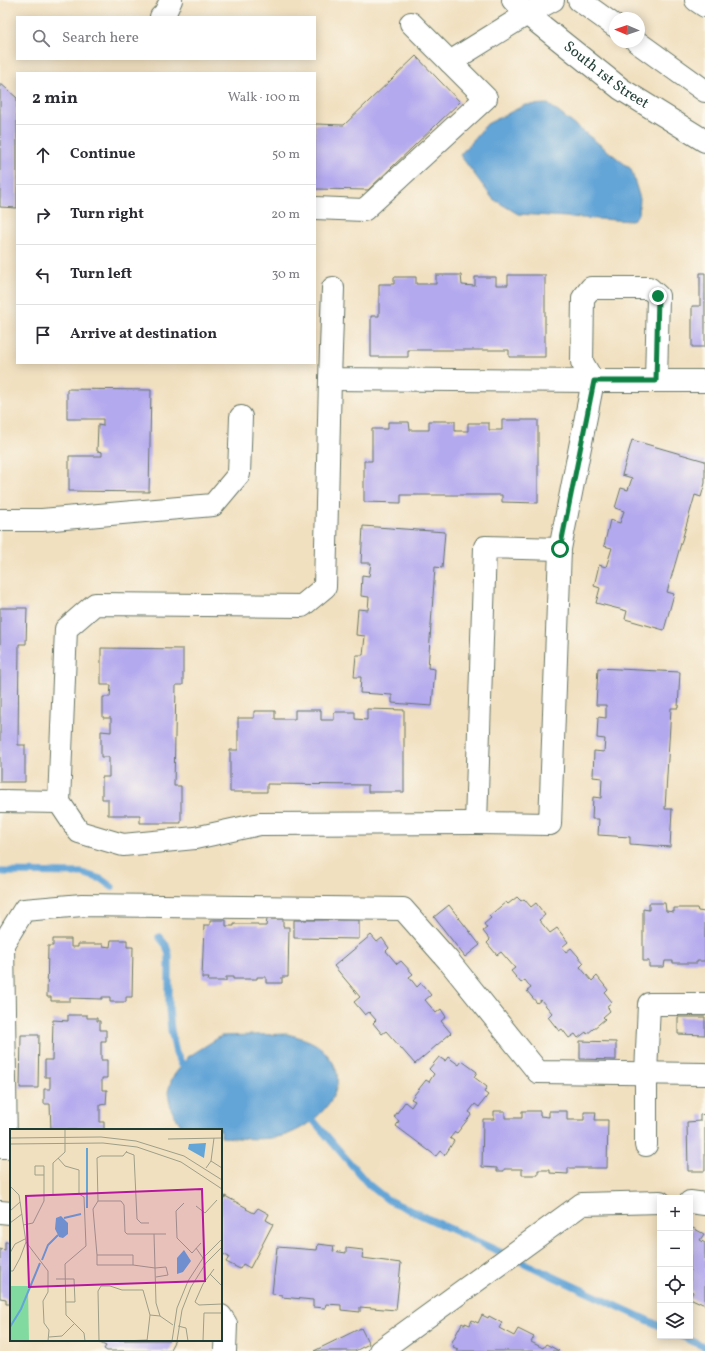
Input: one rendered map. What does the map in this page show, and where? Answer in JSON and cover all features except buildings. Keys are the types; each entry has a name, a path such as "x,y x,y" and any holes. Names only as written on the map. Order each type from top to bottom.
{"main road":[{"path":"162,16 171,0"},
{"path":"450,62 520,7 553,0"},
{"path":"580,0 609,22"},
{"path":"696,0 705,6"},
{"name":"South 1st Street","path":"520,7 621,90 705,142"},
{"path":"316,208 364,210 486,98 411,24"},
{"path":"645,48 705,91"},
{"path":"333,288 325,587 302,606 95,604 66,629 59,802 79,832 123,845 195,838 260,824 550,824 560,549 594,381 582,362 583,298 591,288 649,288 658,296 656,381"},
{"path":"330,379 705,382"},
{"path":"0,520 42,520 213,505 239,474 241,417"},
{"path":"476,823 485,547 560,549"},
{"path":"0,801 59,802"},
{"path":"0,1147 6,1147 1,944 24,910 82,905 403,909 448,960 538,1072 705,1074"},
{"path":"646,1145 646,1074 649,1004 705,1004"},
{"path":"380,1351 582,1204 657,1202"},
{"path":"693,1202 705,1204"},
{"path":"0,1212 10,1213"},
{"path":"222,1318 226,1324 225,1351"}],"water":[{"path":"548,104 631,169 640,199 639,214 632,221 518,214 493,199 460,155 487,124 525,105"},
{"path":"287,1034 305,1039 317,1045 329,1057 336,1069 337,1082 334,1094 327,1106 318,1116 306,1125 294,1132 274,1138 252,1139 222,1137 222,1129 183,1129 171,1109 168,1092 172,1078 188,1057 221,1036"}],"waterway":[{"path":"0,872 82,873 101,879 112,887"},
{"path":"159,937 166,945 169,955 169,1009 171,1030 176,1053 182,1064 190,1067"},
{"path":"304,1116 313,1120 368,1184 388,1200 657,1325"},
{"path":"688,1339 705,1347"}],"route":[{"path":"560,549 594,381 656,381 658,296"}]}
